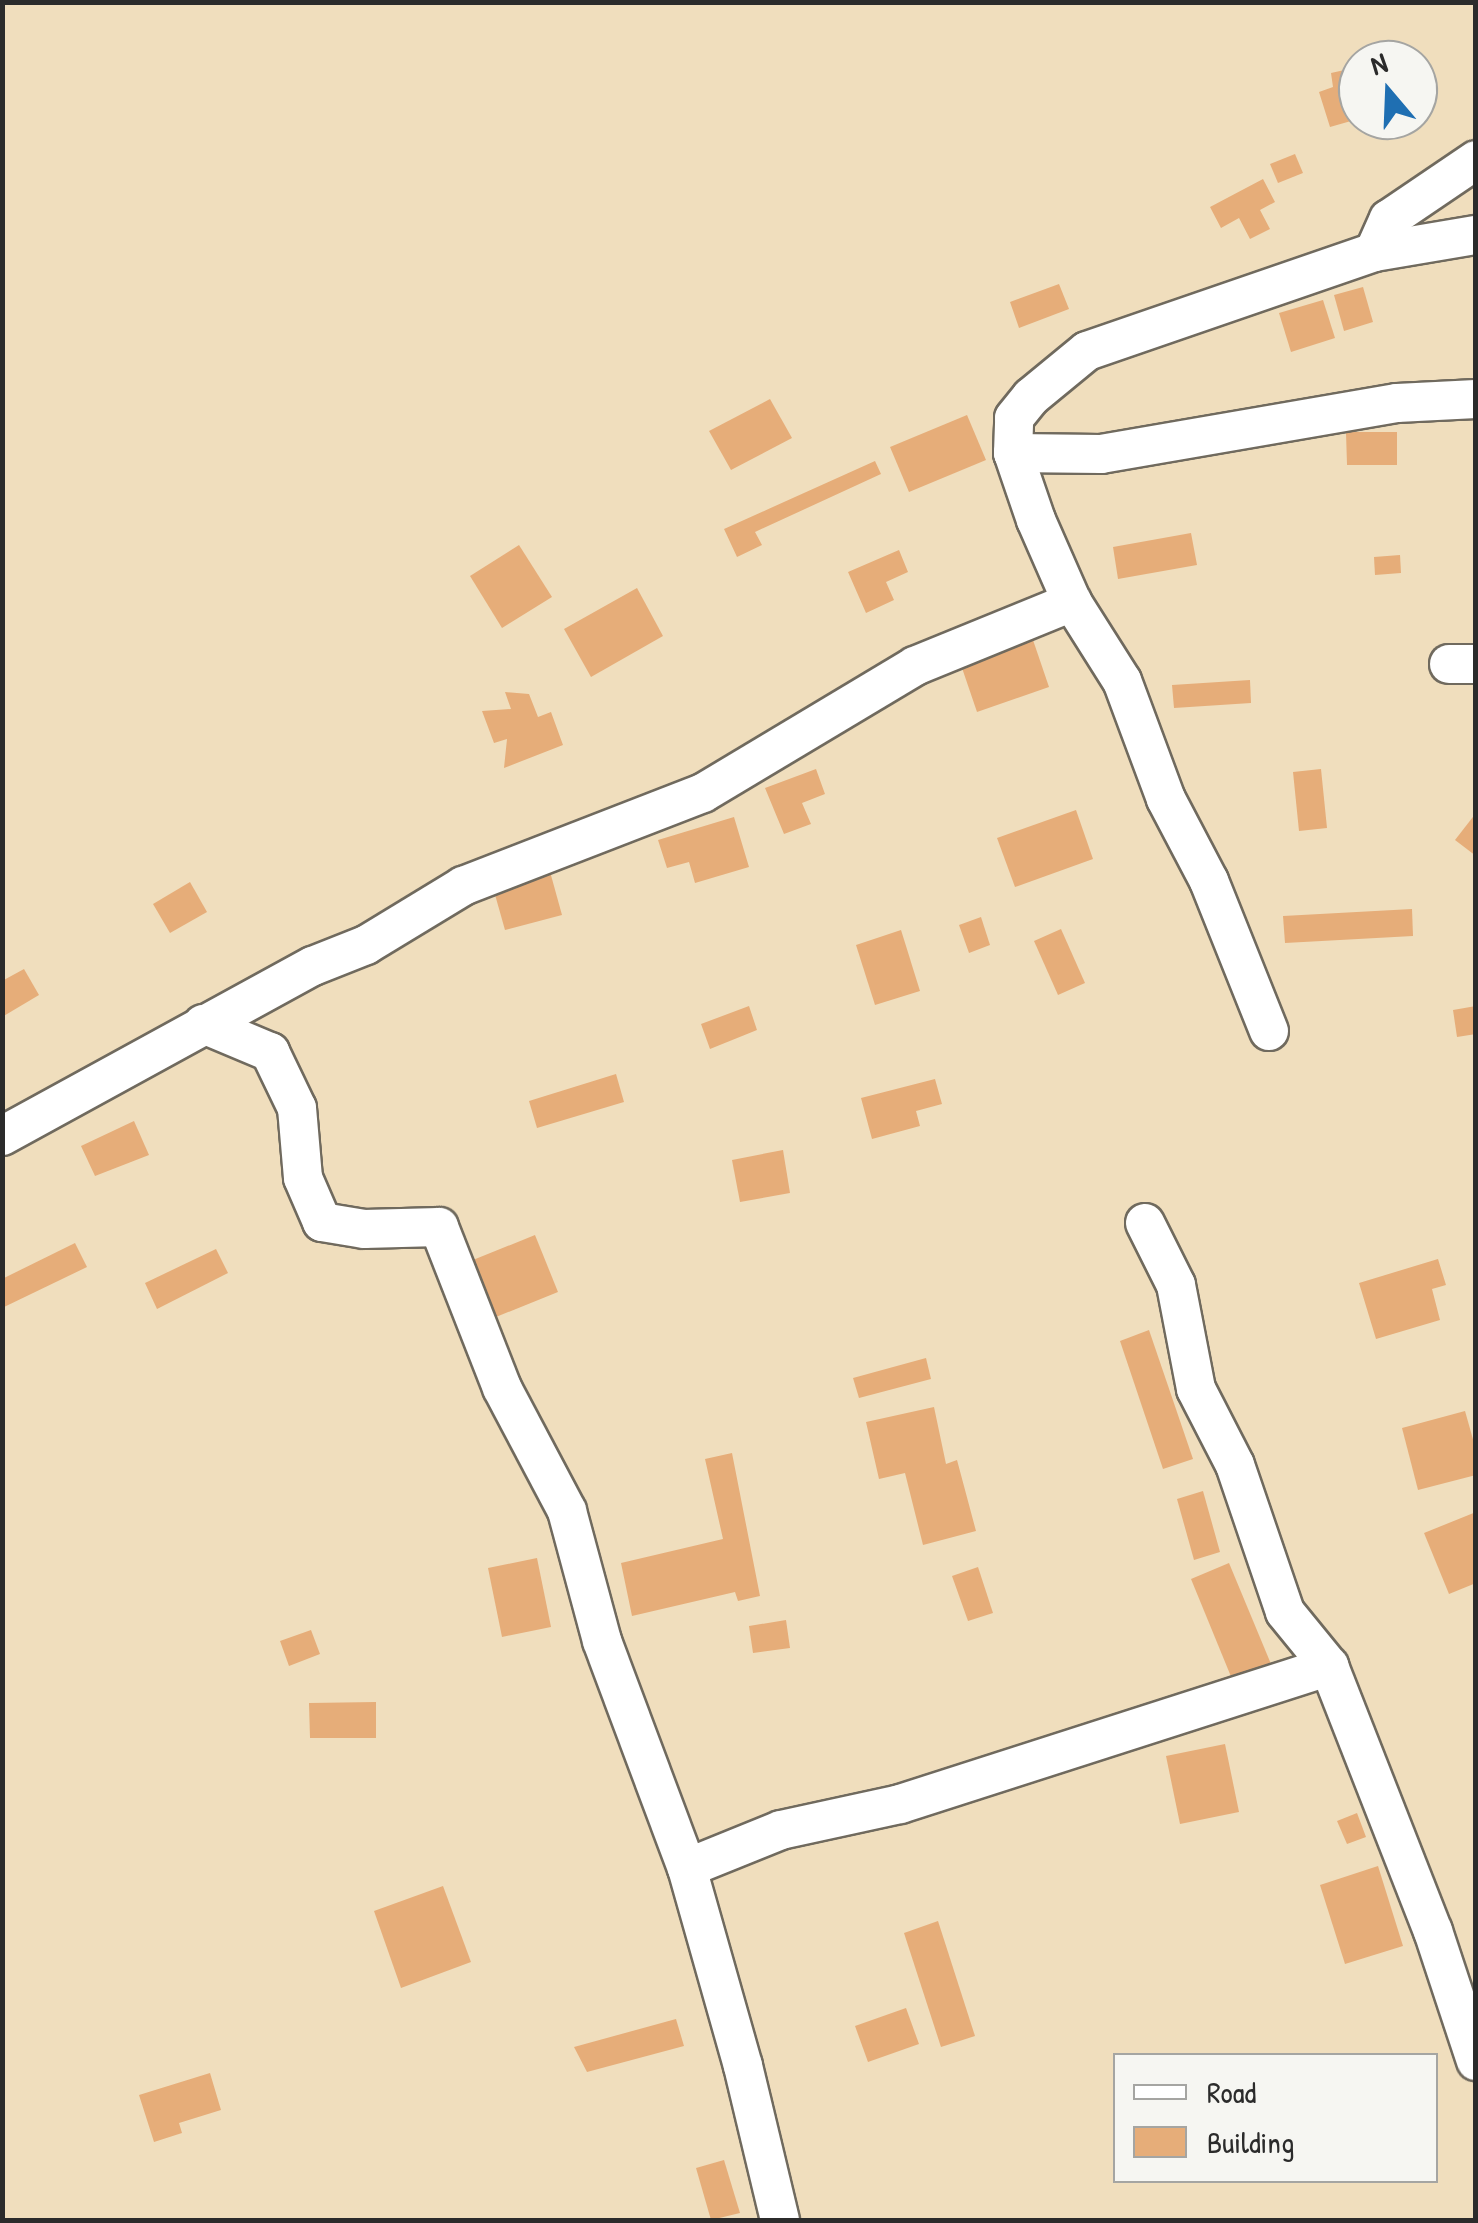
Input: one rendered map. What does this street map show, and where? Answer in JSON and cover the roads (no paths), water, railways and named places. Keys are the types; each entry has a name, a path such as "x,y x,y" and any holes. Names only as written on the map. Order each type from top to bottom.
{"street":[{"path":"1374,252 1389,219 1476,160"},
{"path":"1269,1031 1209,881 1166,799 1122,681 1072,602 1036,520 1013,453 1014,418 1044,385 1087,351 1374,252 1476,235"},
{"path":"1013,453 1101,454 1396,402 1476,398"},
{"path":"2,1136 313,966 366,945 463,886 703,793 915,666 1072,602"},
{"path":"204,1024 270,1052 297,1108 303,1178 322,1222 364,1228 439,1227 502,1388 567,1511 602,1641 687,1868 743,2066 780,2220"},
{"path":"1145,1224 1176,1285 1196,1390 1235,1465 1285,1612 1329,1666 1433,1931 1476,2061"},
{"path":"687,1868 781,1830 900,1804 1329,1666"}]}
